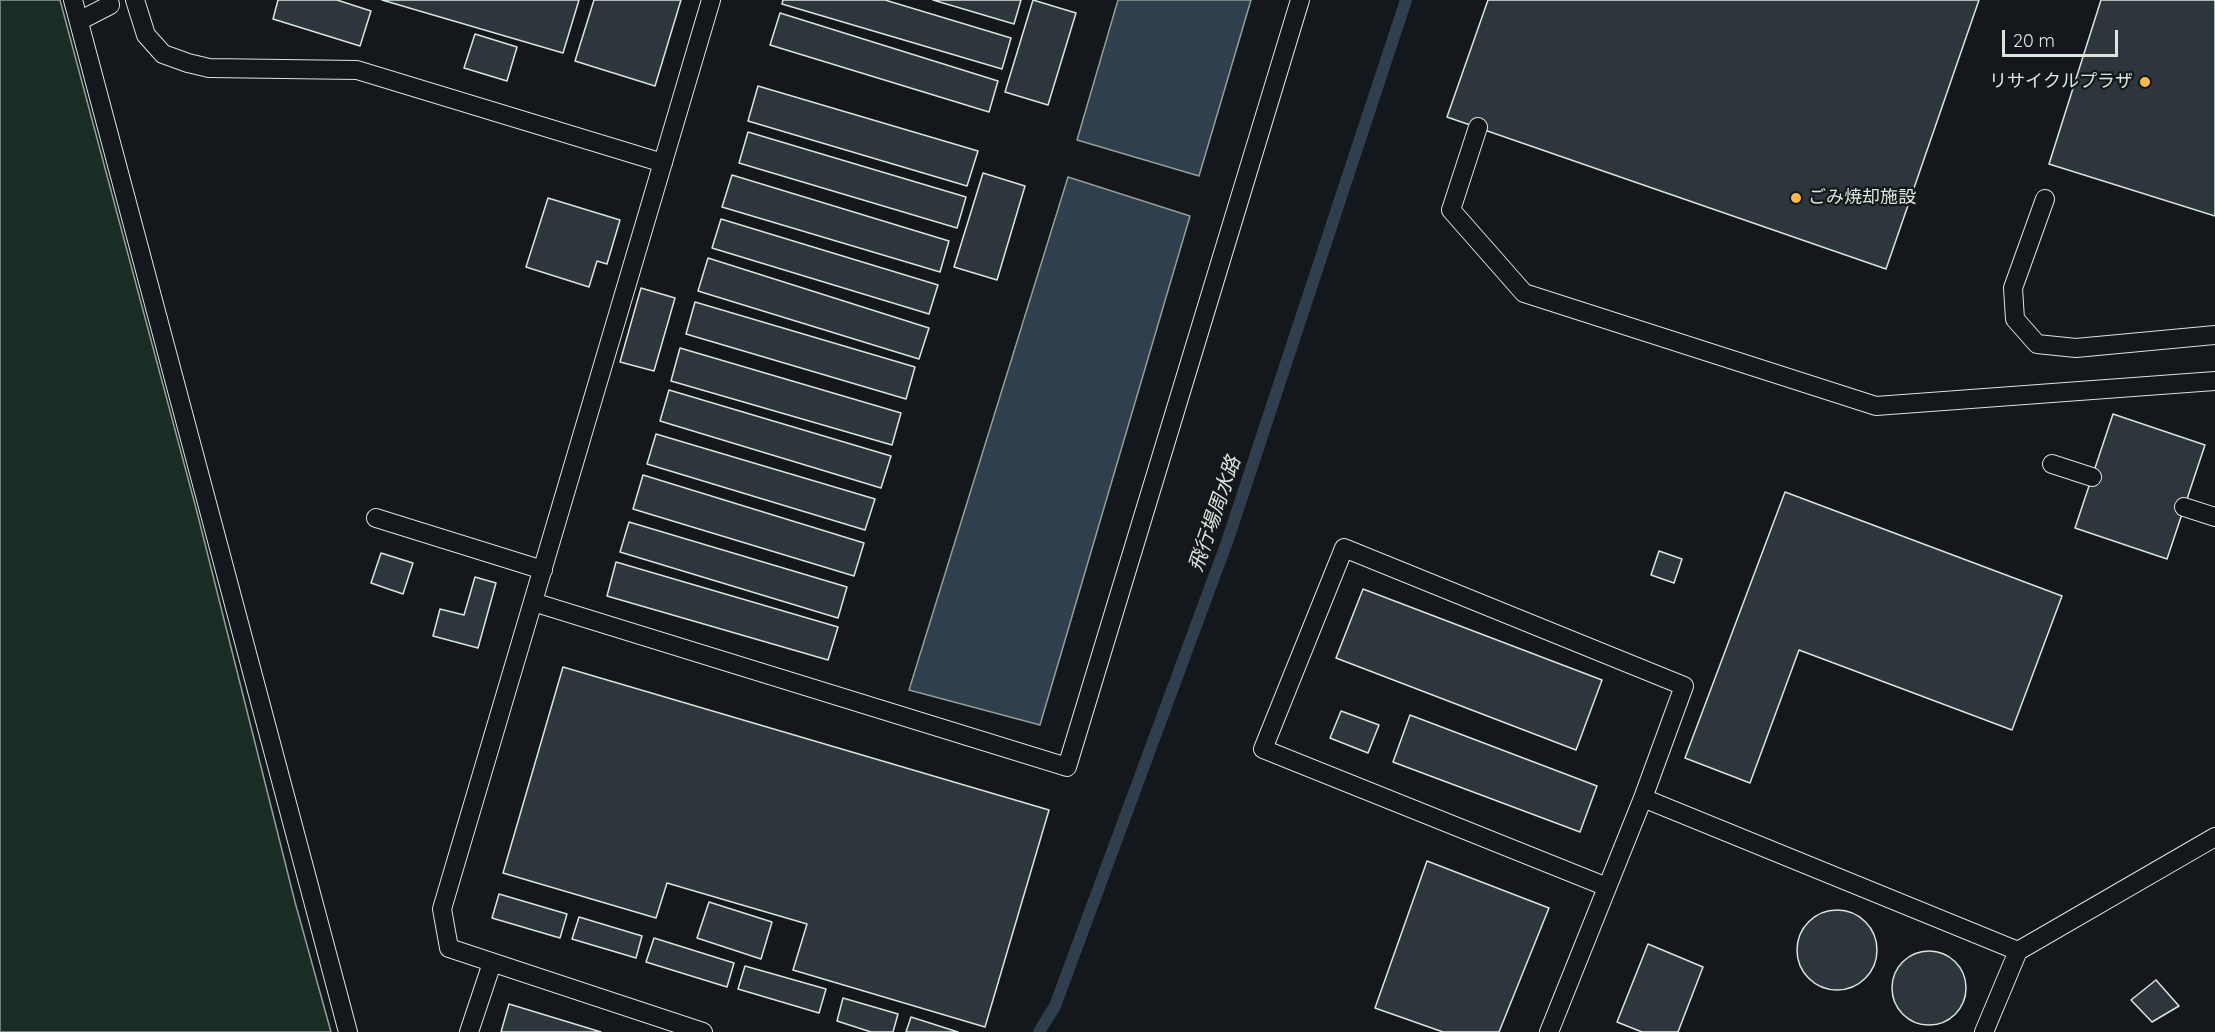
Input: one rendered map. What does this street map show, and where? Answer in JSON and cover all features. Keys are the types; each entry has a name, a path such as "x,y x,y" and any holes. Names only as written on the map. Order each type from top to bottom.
{"lane":[{"path":"73,0 348,1032"},
{"path":"79,21 110,5 109,0"},
{"path":"135,0 146,35 163,54 188,63 209,68 357,70 663,163"},
{"path":"703,1032 449,948 442,909 711,0"},
{"path":"533,602 1067,767 1300,0"},
{"path":"1478,127 1451,210 1524,293 1876,406 2215,381"},
{"path":"2045,199 2013,288 2015,319 2037,344 2076,348 2215,335"},
{"path":"2052,464 2092,477"},
{"path":"2184,507 2215,518"},
{"path":"376,518 543,570"},
{"path":"1553,1031 1684,686 1344,548 1263,749 1607,887"},
{"path":"1642,798 2018,951"},
{"path":"1984,1032 2018,951 2215,837"},
{"path":"469,1032 492,963"}],"green space":[{"path":"0,0 60,0 197,512 295,902 331,1032 0,1032"}],"water":[{"path":"1118,0 1251,0 1199,176 1077,140"},
{"path":"1068,177 1190,216 1040,725 909,690"}],"building":[{"path":"278,0 337,0 371,11 360,46 273,19"},
{"path":"382,0 579,0 563,53"},
{"path":"594,0 681,0 655,86 575,61"},
{"path":"783,0 885,0 1011,38 1002,69 782,4"},
{"path":"933,0 1021,0 1014,24"},
{"path":"1033,0 1076,13 1048,105 1005,92"},
{"name":"ごみ焼却施設","path":"1488,0 1979,0 1886,269 1447,117"},
{"name":"リサイクルプラザ","path":"2101,0 2215,0 2215,216 2049,164"},
{"path":"780,13 998,81 989,112 770,45"},
{"path":"475,34 517,47 507,81 464,68"},
{"path":"758,86 978,151 967,186 748,121"},
{"path":"748,132 966,197 957,228 739,163"},
{"path":"983,173 1025,186 997,280 954,267"},
{"path":"732,175 949,241 940,272 722,207"},
{"path":"548,198 620,220 607,264 597,261 589,287 526,267"},
{"path":"721,219 938,285 929,314 712,248"},
{"path":"708,258 929,328 919,359 698,291"},
{"path":"641,288 675,298 654,371 620,362"},
{"path":"695,302 915,367 906,399 686,334"},
{"path":"680,348 901,413 892,445 671,381"},
{"path":"669,390 891,456 881,488 660,421"},
{"path":"2113,414 2205,445 2167,559 2075,528"},
{"path":"656,434 875,499 865,530 647,464"},
{"path":"643,475 864,543 854,576 633,509"},
{"path":"1785,492 2062,596 2012,730 1799,650 1750,783 1685,758"},
{"path":"629,522 847,587 838,618 620,552"},
{"path":"1659,551 1682,559 1674,583 1651,575"},
{"path":"381,553 413,563 403,594 371,583"},
{"path":"616,562 838,627 828,660 607,596"},
{"path":"475,577 496,583 478,648 433,636 440,609 464,615"},
{"path":"1363,589 1602,680 1576,750 1336,658"},
{"path":"563,667 1049,810 985,1027 793,970 807,924 667,883 656,918 503,873"},
{"path":"1341,711 1379,725 1368,753 1330,738"},
{"path":"1410,715 1597,786 1580,832 1393,762"},
{"path":"1427,861 1549,908 1499,1032 1443,1032 1375,1008"},
{"path":"499,894 567,914 560,938 492,918"},
{"path":"709,902 772,922 761,959 697,938"},
{"path":"1829,910 1845,910 1866,921 1877,942 1877,958 1866,979 1845,990 1829,990 1815,984 1803,972 1797,958 1797,942 1803,928 1815,916"},
{"path":"579,917 642,936 636,958 572,939"},
{"path":"654,938 734,963 727,987 646,962"},
{"path":"1648,944 1703,967 1678,1032 1642,1032 1617,1022"},
{"path":"1929,951 1950,957 1960,967 1966,988 1960,1009 1950,1019 1929,1025 1908,1019 1898,1009 1892,988 1898,967 1908,957"},
{"path":"745,966 826,989 819,1013 738,989"},
{"path":"2156,980 2179,1006 2152,1022 2131,1000"},
{"path":"843,998 898,1014 893,1032 871,1032 837,1021"},
{"path":"509,1004 601,1032 501,1032"},
{"path":"911,1017 958,1032 906,1032"}],"waterway":[{"name":"飛行場周水路","path":"1039,1032 1055,1006 1227,542 1406,0"}],"place":[{"name":"リサイクルプラザ","path":"2145,82"},
{"name":"ごみ焼却施設","path":"1796,198"}]}
